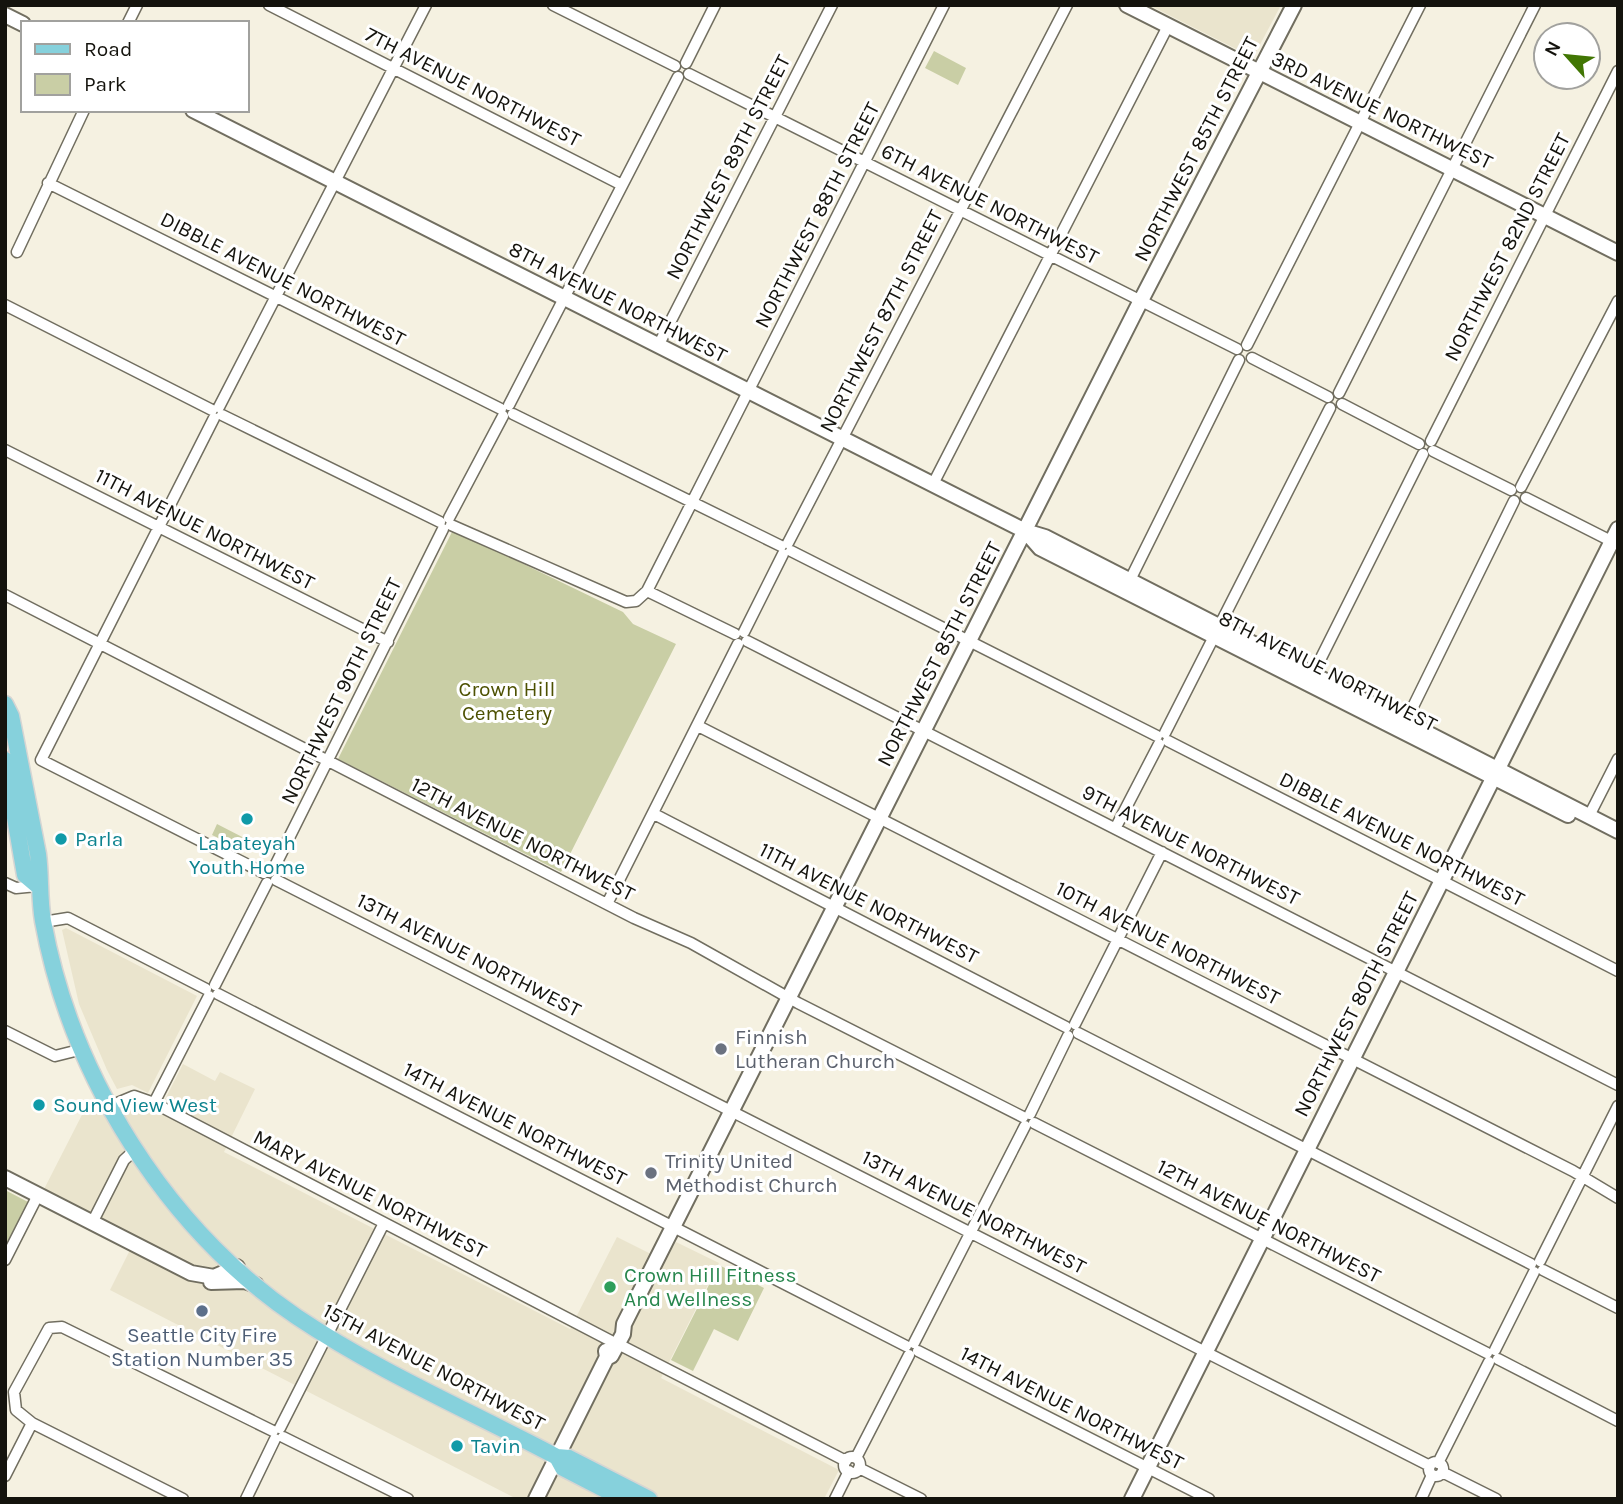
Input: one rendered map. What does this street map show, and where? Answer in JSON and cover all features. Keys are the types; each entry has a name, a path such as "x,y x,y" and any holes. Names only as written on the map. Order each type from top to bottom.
{"main road":[{"name":"3RD AVENUE NORTHWEST","path":"1127,5 1618,253"},
{"name":"NORTHWEST 85TH STREET","path":"536,1499 607,1357 611,1356 615,1342 673,1226 1141,300 1294,5"},
{"path":"5,15 21,22"},
{"name":"8TH AVENUE NORTHWEST","path":"197,112 1025,531 1045,537 1130,580 1217,632 1313,674 1406,721 1494,773 1618,831"},
{"name":"8TH AVENUE NORTHWEST","path":"1025,531 1040,548 1217,632 1494,773 1618,840"},
{"name":"NORTHWEST 80TH STREET","path":"1132,1499 1494,773 1616,538"},
{"name":"15TH AVENUE NORTHWEST","path":"5,704 11,716 13,761 41,876 38,886 43,922 58,980 83,1049 110,1106 136,1149 188,1218 258,1286 327,1336 557,1457 569,1458 649,1499"},
{"path":"5,1178 212,1283 245,1281 258,1286"},
{"path":"191,1273 216,1277 237,1267"},
{"name":"15TH AVENUE NORTHWEST","path":"557,1457 563,1468 623,1499"}],"street":[{"path":"129,21 137,5"},
{"name":"7TH AVENUE NORTHWEST","path":"269,5 622,185"},
{"path":"13,761 41,760 99,641 426,5"},
{"name":"6TH AVENUE NORTHWEST","path":"553,5 683,68 865,163 1241,351"},
{"path":"683,68 715,5"},
{"name":"NORTHWEST 89TH STREET","path":"658,346 832,5"},
{"name":"NORTHWEST 88TH STREET","path":"647,592 944,5"},
{"name":"NORTHWEST 87TH STREET","path":"607,904 786,548 1067,5"},
{"path":"1130,580 1241,351 1420,5"},
{"path":"1341,399 1452,168 1535,5"},
{"path":"933,484 1168,26"},
{"name":"NORTHWEST 90TH STREET","path":"154,1103 446,524 683,68"},
{"name":"NORTHWEST 82ND STREET","path":"1313,674 1618,71"},
{"path":"17,252 83,112"},
{"name":"DIBBLE AVENUE NORTHWEST","path":"48,183 970,639 1618,971"},
{"path":"1406,721 1516,493 1618,301"},
{"path":"5,305 446,524 626,602 636,601 647,592"},
{"path":"1241,351 1252,350 1252,358 1329,402 1341,399 1516,493 1527,492 1526,498 1616,538"},
{"path":"1116,827 1217,632 1329,402"},
{"name":"11TH AVENUE NORTHWEST","path":"5,450 388,642"},
{"name":"9TH AVENUE NORTHWEST","path":"647,592 1116,827 1618,1085"},
{"name":"12TH AVENUE NORTHWEST","path":"5,595 607,904 652,924 668,935 691,943 789,997 1618,1421"},
{"name":"10TH AVENUE NORTHWEST","path":"698,726 1119,939 1618,1198"},
{"name":"13TH AVENUE NORTHWEST","path":"41,760 1496,1499"},
{"path":"1589,816 1618,760"},
{"name":"11TH AVENUE NORTHWEST","path":"654,814 1618,1308"},
{"path":"835,1499 1162,852"},
{"path":"5,883 16,888 38,886"},
{"name":"14TH AVENUE NORTHWEST","path":"43,922 68,918 1209,1499"},
{"path":"5,1031 52,1055 64,1055 83,1049"},
{"name":"MARY AVENUE NORTHWEST","path":"110,1106 131,1096 154,1103 921,1499"},
{"path":"1421,1499 1618,1106"},
{"path":"92,1223 124,1160 136,1149"},
{"path":"5,1260 38,1195"},
{"path":"246,1499 384,1223"},
{"path":"183,1499 32,1423 16,1410 14,1392 44,1332 54,1326 62,1327 408,1499"},
{"path":"5,1476 32,1423"}],"shaded area":[{"path":"1149,5 1281,5 1255,54 1250,56"},
{"path":"66,928 197,996 148,1093 132,1085 117,1089 107,1070 79,1004 62,930"},
{"path":"183,1064 215,1081 220,1072 255,1089 224,1152 570,1329 617,1237 665,1261 676,1242 719,1263 661,1378 839,1470 824,1499 517,1499 110,1290 133,1244 40,1197 86,1107 134,1103 157,1115"}],"green space":[{"path":"934,51 966,68 958,85 925,68"},
{"name":"Crown Hill Cemetery","path":"453,530 623,612 633,624 676,644 561,872 338,759"},
{"path":"217,824 250,841 245,851 212,835"},
{"path":"5,1190 28,1202 5,1246"},
{"path":"719,1265 764,1288 738,1341 714,1329 693,1371 671,1360"}],"place":[{"name":"Labateyah Youth Home","path":"247,819"},
{"name":"Parla","path":"61,839"},
{"name":"Finnish Lutheran Church","path":"721,1049"},
{"name":"Sound View West","path":"39,1105"},
{"name":"Trinity United Methodist Church","path":"651,1173"},
{"name":"Crown Hill Fitness And Wellness","path":"610,1287"},
{"name":"Seattle City Fire Station Number 35","path":"202,1311"},
{"name":"Tavin","path":"457,1446"}]}
